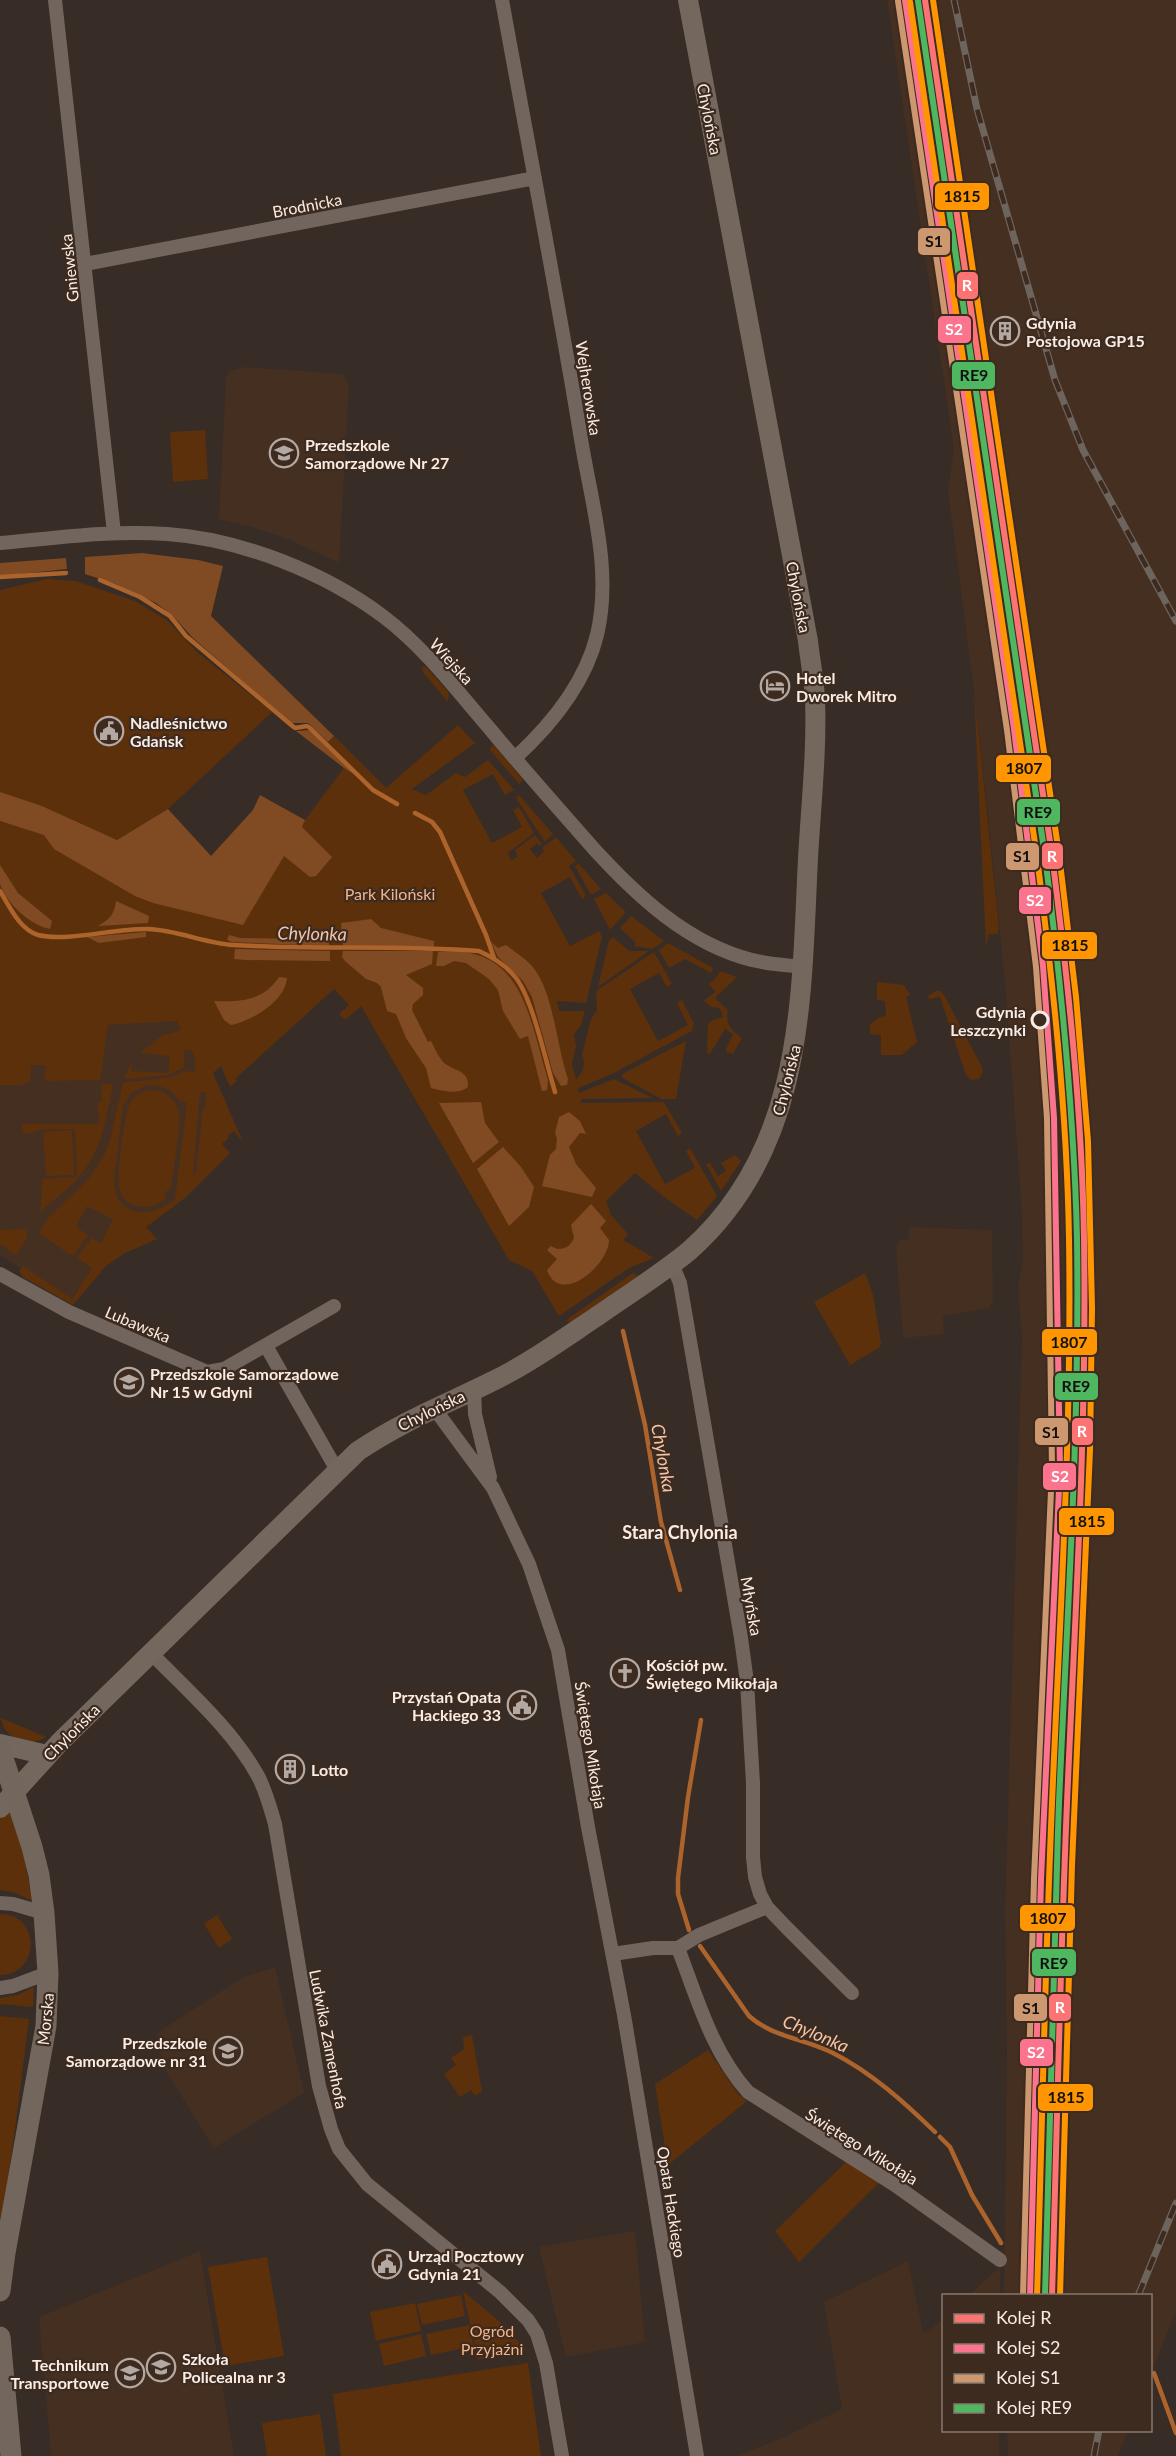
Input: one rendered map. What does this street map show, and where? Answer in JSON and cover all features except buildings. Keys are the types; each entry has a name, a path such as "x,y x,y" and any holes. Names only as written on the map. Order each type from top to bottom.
{"main road":[{"name":"Morska","path":"0,1749 7,1800 32,1847 44,1913 48,1973 46,2026 0,2292"},
{"path":"0,2337 11,2456"}],"street":[{"name":"Gniewska","path":"55,0 114,532"},
{"name":"Wejherowska","path":"502,0 599,540 603,579 603,599 597,636 577,683 546,727 515,758"},
{"name":"Chylońska","path":"7,1800 48,1755 358,1451 434,1408 526,1363 672,1264 703,1237 727,1209 758,1161 769,1139 782,1104 792,1064 803,967 815,727 813,678 688,0"},
{"name":"Brodnicka","path":"85,264 535,178"},
{"name":"Wiejska","path":"0,543 114,532 170,534 259,553 335,586 383,617 410,639 615,872 663,915 692,934 731,952 753,960 803,967"},
{"name":"Młyńska","path":"672,1264 680,1283 747,1682 753,1783 755,1877 767,1907 852,1993"},
{"name":"Lubawska","path":"0,1274 69,1312 207,1372 224,1369 334,1306"},
{"path":"266,1346 337,1470"},
{"name":"Świętego Mikołaja","path":"474,1389 475,1414 493,1488"},
{"name":"Świętego Mikołaja","path":"434,1408 493,1488 529,1564 558,1650 588,1827 613,1954"},
{"name":"Ludwika Zamenhofa","path":"152,1653 238,1746 259,1777 267,1796 275,1824 319,2086 339,2149 372,2189 500,2292 528,2320 537,2334 546,2363 562,2456"},
{"path":"0,1744 48,1755"},
{"path":"0,1903 13,1904 44,1913"},
{"path":"613,1954 654,1948 678,1948 699,1935 767,1907"},
{"name":"Świętego Mikołaja","path":"678,1948 715,2044 738,2081 748,2092 895,2185 1000,2260"},
{"name":"Opata Hackiego","path":"613,1954 698,2456"},
{"path":"0,1988 13,1986 48,1973"}],"shaded area":[{"path":"887,0 1176,0 1176,2311 1152,2371 1152,2294 1004,2294 1007,2051 1005,1913 1022,1338 1018,1285 1023,1261 1021,1198 1005,983 974,690 948,491 954,449"},
{"name":"Przedszkole Samorządowe Nr 27","path":"244,367 344,374 349,386 339,563 290,540 219,519 226,377 230,371"},
{"path":"142,553 198,560 223,566 211,616 334,736 328,742 308,723 291,723 156,603 115,584 85,574 85,557"},
{"path":"66,558 67,569 0,576 0,563"},
{"path":"310,730 360,778 296,731"},
{"path":"0,792 42,806 117,840 168,809 211,856 253,810 260,795 305,820 302,827 332,857 316,876 310,877 284,856 243,925 153,903 135,896 54,849 44,835 0,821"},
{"path":"0,865 18,893 52,921 50,929 27,918 8,899 0,884"},
{"path":"116,901 149,916 148,923 98,926 111,916"},
{"path":"371,919 381,928 434,941 434,947 343,947 341,923"},
{"path":"146,932 146,937 99,943 87,937"},
{"path":"229,935 240,938 326,939 329,941 329,946 232,942 227,940"},
{"path":"491,942 498,948 506,945 522,957 532,966 541,981 551,1008 568,1079 567,1085 561,1086 553,1073 532,997 523,981 498,957"},
{"path":"235,949 330,951 330,961 234,959"},
{"path":"343,951 433,951 432,964 406,975 423,988 423,995 413,1004 412,1010 428,1042 431,1041 443,1062 466,1077 468,1087 455,1092 431,1088 426,1068 406,1038 396,1014 387,1011 381,987 366,979 345,961 342,957"},
{"path":"438,952 466,952 488,959 505,972 518,989 527,1010 548,1080 547,1090 542,1091 528,1036 520,1039 503,1011 498,990 489,979 466,963 454,961 444,966 436,966"},
{"path":"279,977 287,978 285,987 266,1009 239,1023 231,1025 224,1020 214,1001 251,998 266,991"},
{"path":"0,1013 108,1025 177,1021 205,1079 219,1143 185,1198 145,1228 126,1219 70,1301 0,1255"},
{"path":"481,1102 485,1123 499,1142 473,1163 439,1103"},
{"path":"569,1112 580,1121 586,1134 580,1133 569,1147 576,1164 596,1188 592,1197 542,1186 550,1155 556,1149 555,1133 559,1117"},
{"path":"503,1147 521,1167 534,1187 529,1207 509,1226 477,1169"},
{"path":"591,1204 606,1221 600,1228 609,1240 607,1250 593,1270 583,1278 562,1284 553,1280 547,1270 557,1259 547,1250 551,1246 561,1249 570,1244 574,1238 571,1225"},
{"path":"909,1227 992,1230 993,1302 989,1308 943,1316 944,1334 903,1338 896,1246 900,1240 909,1240"},
{"name":"Przedszkole Samorządowe nr 31","path":"275,1967 304,2093 214,2148 164,2068 156,2034 244,1977"},
{"path":"635,2231 645,2342 566,2357 539,2247"},
{"path":"200,2251 234,2456 51,2456 39,2317"},
{"path":"908,2261 923,2333 928,2332 942,2320 942,2432 999,2432 999,2456 736,2456 778,2440 842,2409 824,2302"},
{"path":"1000,2267 1000,2294 970,2294"},
{"path":"1007,2432 1128,2432 1118,2456 1008,2456"}],"green space":[{"path":"205,430 208,479 173,482 170,432"},
{"path":"47,579 75,581 135,601 168,621 197,652 272,712 168,809 117,840 42,806 0,792 0,590"},
{"path":"422,667 426,667 449,693 448,702 423,672"},
{"path":"974,690 999,929 997,934 989,934 986,947"},
{"name":"Park Kiloński","path":"458,725 475,743 412,789 426,795 456,773 465,777 488,760 514,790 505,795 493,774 463,790 492,843 522,827 513,810 519,807 534,833 508,853 511,860 518,857 515,850 535,835 542,844 540,846 537,843 530,849 537,858 544,851 542,848 556,837 576,861 569,866 586,896 582,899 570,877 541,893 570,946 599,931 602,937 586,1003 557,1001 559,1011 585,1011 581,1025 574,1035 576,1046 572,1064 576,1080 583,1070 582,1055 591,1019 597,1010 596,991 654,952 672,984 667,987 659,973 630,989 658,1041 688,1025 677,1003 682,1000 694,1024 692,1031 612,1074 578,1088 579,1093 614,1079 653,1098 581,1099 581,1103 664,1102 682,1133 678,1136 666,1114 636,1131 665,1184 695,1168 686,1151 690,1148 717,1196 697,1220 635,1173 606,1201 611,1215 628,1234 623,1240 654,1258 629,1268 559,1316 532,1271 509,1260 361,1006 345,1020 339,1014 349,1005 334,989 235,1079 237,1081 230,1087 221,1066 213,1073 243,1142 234,1131 227,1136 229,1138 222,1144 230,1153 185,1198 146,1227 157,1239 125,1253 106,1266 73,1305 23,1277 19,1271 23,1266 72,1299 92,1268 77,1257 92,1238 101,1244 113,1219 87,1206 76,1227 88,1235 74,1255 72,1253 70,1255 39,1233 48,1218 87,1181 104,1156 123,1083 173,1077 184,1071 195,1072 195,1058 191,1050 184,1050 184,1067 169,1075 124,1079 132,1061 131,1071 168,1073 170,1056 140,1053 161,1036 181,1030 177,1021 108,1025 100,1080 45,1081 45,1065 31,1065 30,1081 21,1085 0,1085 0,821 68,842 244,921 305,820 344,768 367,782 328,742 334,736 386,788","holes":["147,1085 166,1088 180,1101 187,1103 175,1199 165,1206 145,1212 127,1208 120,1201 115,1191 114,1178 123,1106 131,1093","200,1092 206,1093 205,1108 203,1109 196,1174 193,1174"]},
{"path":"494,745 523,780 519,784 489,749"},
{"path":"519,795 553,834 545,842 516,798"},
{"path":"579,864 601,889 591,895 575,866"},
{"path":"606,893 626,912 610,930 594,899"},
{"path":"631,916 664,941 653,949 634,946 636,943 620,928"},
{"path":"613,937 629,951 649,951 598,987 609,940"},
{"path":"668,943 713,968 711,973 685,959 669,968 659,950"},
{"path":"720,971 737,977 715,998 728,1010 727,1019 730,1026 742,1038 733,1054 727,1052 726,1049 733,1034 725,1029 711,1052 707,1054 708,1024 723,1017 720,1008 711,1007 704,1001 715,992 709,984"},
{"path":"877,982 904,985 910,995 906,997 917,1042 902,1055 881,1055 881,1035 870,1034 870,1024 886,1016 885,1001 877,1000"},
{"path":"941,991 945,997 983,1069 979,1079 971,1080 966,1075 940,997 929,999 928,996"},
{"path":"686,1041 676,1099 661,1099 621,1077 624,1073"},
{"path":"101,1084 113,1084 102,1134 93,1157 78,1178 40,1212 43,1179 77,1177 75,1129 43,1129 27,1134 23,1132 22,1124 99,1124 98,1103 102,1101"},
{"path":"149,1090 163,1092 174,1101 179,1116 178,1137 170,1191 165,1191 164,1196 167,1197 154,1205 139,1207 132,1205 122,1195 118,1181 130,1103 138,1095"},
{"path":"72,1130 74,1175 46,1176 43,1132"},
{"path":"735,1155 741,1161 721,1191 706,1164 710,1163 718,1176 726,1171 721,1163"},
{"path":"28,1229 26,1240 16,1255 0,1244 0,1230"},
{"path":"633,1273 638,1276 572,1322 565,1321"},
{"path":"865,1273 873,1295 881,1343 880,1347 850,1365 814,1302"},
{"path":"1,1718 46,1737 32,1742 18,1740 7,1731"},
{"path":"9,1803 23,1848 32,1901 16,1893 0,1890 0,1820"},
{"path":"0,1914 13,1917 23,1923 29,1933 31,1944 29,1955 23,1965 13,1972 0,1975"},
{"path":"217,1915 232,1939 219,1948 204,1924"},
{"path":"34,1987 33,2007 0,2004 0,1998 18,1995"},
{"path":"0,2016 29,2019 0,2229"},
{"path":"472,2035 482,2091 475,2096 471,2090 460,2097 444,2074 456,2065 451,2058 464,2049 463,2037"},
{"path":"708,2050 738,2094 747,2101 668,2165 655,2084"},
{"path":"847,2161 880,2182 799,2262 775,2231"},
{"path":"267,2257 284,2356 225,2366 208,2267"},
{"name":"Ogród Przyjaźni","path":"463,2291 499,2321 526,2350 478,2360"},
{"path":"461,2295 465,2316 422,2325 417,2304"},
{"path":"415,2303 421,2331 376,2341 370,2312"},
{"path":"469,2325 474,2346 431,2355 426,2334"},
{"path":"421,2334 426,2356 384,2366 379,2344"},
{"path":"528,2363 541,2456 341,2456 333,2394"},
{"path":"320,2414 326,2456 267,2456 262,2423"}],"waterway":[{"path":"0,577 66,573"},
{"path":"100,580 140,597 170,616 186,636 290,724 295,728 307,726 310,728 373,790 397,804"},
{"path":"415,813 432,822 440,832 494,958"},
{"name":"Chylonka","path":"0,891 16,917 26,928 38,935 50,937 148,929 233,945 479,951 508,970 522,988 533,1016 555,1092"},
{"name":"Chylonka","path":"623,1331 645,1425 661,1522 680,1590"},
{"name":"Chylonka","path":"689,1930 678,1894 678,1878 701,1720"},
{"name":"Chylonka","path":"700,1946 749,2016 768,2029 823,2048 847,2061 887,2089 935,2132"},
{"name":"Chylonka","path":"940,2137 950,2147 972,2195 1001,2243"},
{"name":"Chylonka","path":"1154,2373 1176,2433"}],"railway":[{"path":"954,0 977,109 1055,380 1083,450 1176,621"},
{"path":"1139,2294 1176,2203"},
{"path":"1094,2456 1099,2432"}],"rail line":[{"name":"S2","path":"905,0 1014,729 1043,966 1054,1118 1060,1468 1041,1879 1030,2294"},
{"name":"R","path":"925,0 1052,855 1069,998 1083,1190 1084,1379 1060,1988 1052,2294"},
{"name":"S1","path":"898,1 1007,730 1036,967 1047,1118 1052,1468 1034,1879 1023,2294"},
{"name":"RE9","path":"918,1 1045,856 1061,999 1073,1142 1077,1238 1077,1380 1059,1803 1045,2294"}],"transit line":[{"name":"1815","path":"933,0 1059,854 1076,997 1088,1141 1092,1308 1090,1450 1072,1865 1060,2294"},
{"name":"1807","path":"910,2 1037,857 1054,1000 1068,1191 1069,1380 1045,1988 1037,2294"}],"place":[{"name":"Gdynia Postojowa GP15","path":"1005,331"},
{"name":"Przedszkole Samorządowe Nr 27","path":"284,453"},
{"name":"Hotel Dworek Mitro","path":"775,686"},
{"name":"Nadleśnictwo Gdańsk","path":"109,731"},
{"name":"Gdynia Leszczynki","path":"1040,1020"},
{"name":"Przedszkole Samorządowe Nr 15 w Gdyni","path":"129,1382"},
{"name":"Kościół pw. Świętego Mikołaja","path":"625,1673"},
{"name":"Przystań Opata Hackiego 33","path":"522,1705"},
{"name":"Lotto","path":"290,1769"},
{"name":"Przedszkole Samorządowe nr 31","path":"228,2051"},
{"name":"Urząd Pocztowy Gdynia 21","path":"387,2264"},
{"name":"Szkoła Policealna nr 3","path":"161,2367"},
{"name":"Technikum Transportowe","path":"130,2373"}],"district":[{"name":"Stara Chylonia","path":"680,1532"}]}
